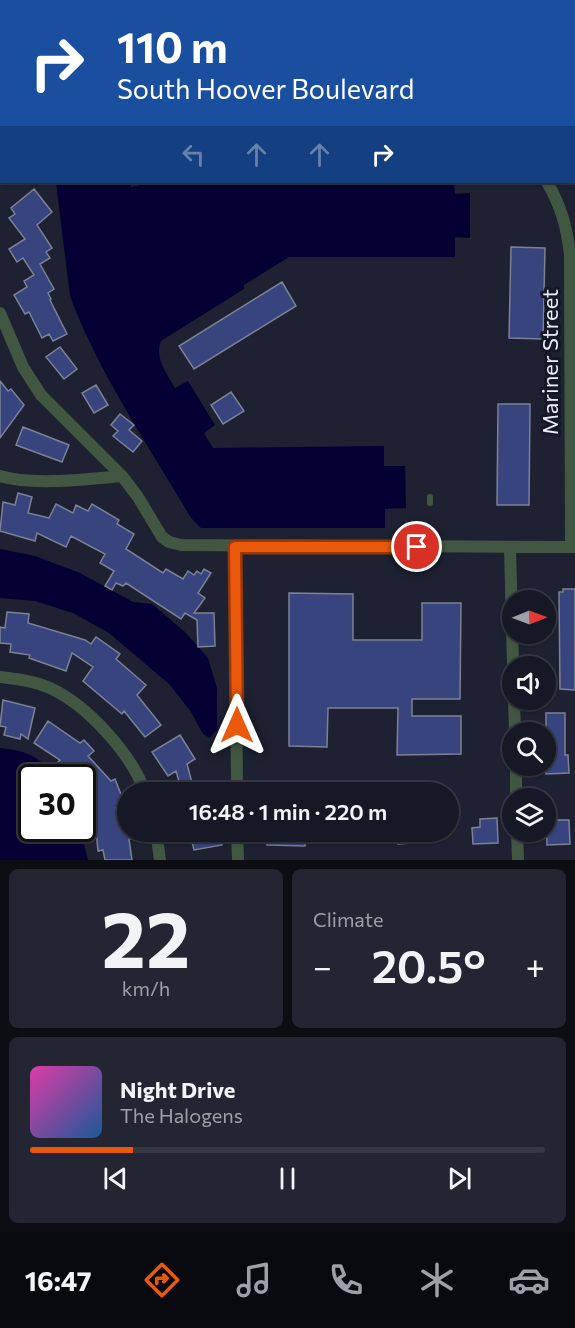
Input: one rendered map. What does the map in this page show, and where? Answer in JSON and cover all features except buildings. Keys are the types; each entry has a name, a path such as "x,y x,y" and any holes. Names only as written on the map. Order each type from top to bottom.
{"street":[{"name":"Mariner Street","path":"548,183 560,205 567,230 570,255 573,547"},
{"path":"0,313 23,368 41,395 122,476 162,537 169,542 181,545 235,547 573,547"},
{"path":"0,476 10,479 36,480 122,476"},
{"path":"235,547 237,782"},
{"path":"510,547 513,656"},
{"path":"0,677 23,680 50,688 79,708 104,730 123,753 139,782"},
{"path":"158,842 160,860"},
{"path":"237,842 238,860"},
{"path":"517,842 518,860"}],"shaded area":[{"path":"56,183 130,183 131,187 149,183 454,183 455,194 470,193 470,238 455,237 455,257 289,257 244,285 244,289 161,341 159,347 162,366 175,388 188,381 215,425 204,433 213,448 384,446 384,466 405,466 406,508 385,509 385,528 201,528 191,518 110,381 70,296"},
{"path":"0,549 35,556 80,573 133,602 152,604 185,632 208,658 217,688 217,729 210,738 203,734 191,712 170,685 109,633 73,613 35,601 0,598"},
{"path":"0,748 31,755 43,764 18,764 18,842 84,842 88,860 0,860"}],"route":[{"path":"237,725 235,547 417,547"}]}
